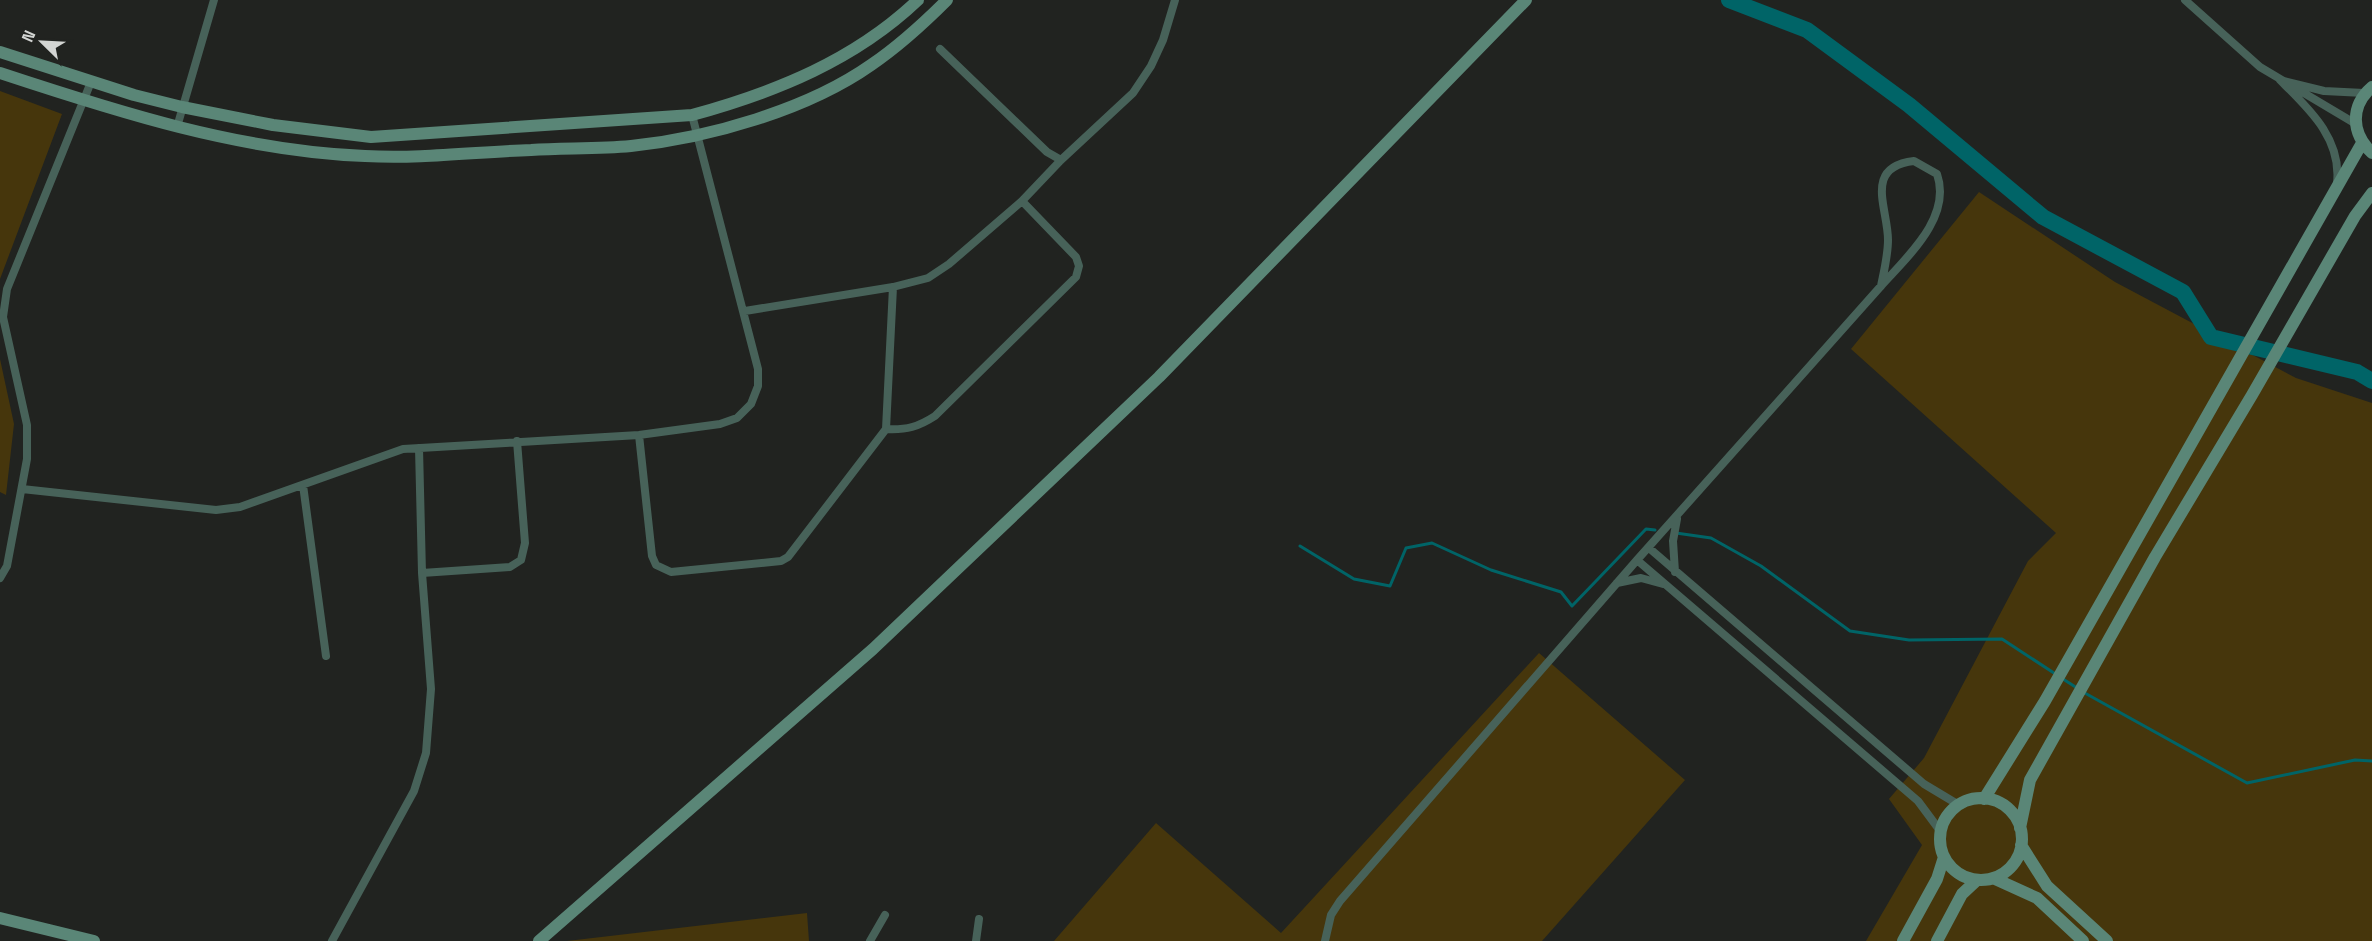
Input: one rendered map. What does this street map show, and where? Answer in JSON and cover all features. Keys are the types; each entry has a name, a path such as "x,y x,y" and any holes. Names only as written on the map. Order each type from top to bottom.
{"street":[{"path":"177,127 214,0"},
{"path":"0,52 91,82 182,107 273,125 370,137 692,115 741,102 806,77 860,47 918,0"},
{"path":"0,73 177,127 279,147 366,156 632,146 751,121 813,97 869,67 915,33 947,0"},
{"path":"745,311 893,287 928,278 949,264 1022,201 1061,160 1133,93 1151,66 1163,40 1175,0"},
{"path":"539,941 873,649 1143,393 1526,0"},
{"path":"2185,0 2260,67 2356,124"},
{"path":"940,49 1047,152 1061,160"},
{"path":"2280,80 2324,91 2368,90"},
{"path":"2280,80 2316,116 2333,147 2337,187"},
{"path":"0,578 7,566 27,459 27,425 3,317 7,289 91,82"},
{"path":"2368,90 2358,105 2356,124 2362,143 2372,153"},
{"path":"22,489 216,510 240,507 403,449 639,435 720,424 737,417 751,404 758,386 758,369 745,311 692,115"},
{"path":"1984,799 2045,701 2362,143"},
{"path":"1325,941 1331,915 1340,901 1637,560 1914,249 1935,218 1942,189 1937,174 1914,161 1894,167 1885,175 1880,189 1888,238 1881,286"},
{"path":"1944,856 1957,873 1977,880 1993,878 2008,869 2019,854 2020,828 2030,780 2154,557 2252,396 2355,216 2372,193"},
{"path":"886,429 907,430 920,426 935,416 1076,277 1079,266 1076,257 1022,201"},
{"path":"639,435 652,556 656,565 670,572 781,561 788,557 886,429 893,287"},
{"path":"422,573 510,567 521,560 525,543 517,441"},
{"path":"332,941 414,791 422,770 430,721 431,689 422,573 419,448"},
{"path":"303,485 326,656"},
{"path":"1675,572 1673,541 1678,516"},
{"path":"1649,548 1924,784 1959,805"},
{"path":"1637,560 1918,801 1941,832"},
{"path":"1617,584 1641,578 1665,584"},
{"path":"1903,941 1937,879 1944,856 1941,832 1944,821 1959,805 1971,800 1984,799 2007,808 2020,828"},
{"path":"2021,845 2047,886 2107,941"},
{"path":"1993,878 2037,898 2083,941"},
{"path":"1937,941 1962,894 1977,880"},
{"path":"870,941 885,915"},
{"path":"0,918 94,941"},
{"path":"976,941 980,919"}],"shaded area":[{"path":"0,91 62,114 0,279"},
{"path":"1979,192 2115,282 2296,378 2372,403 2372,941 1866,941 1922,845 1889,799 1924,758 2028,561 2056,533 1851,349"},
{"path":"0,359 14,424 6,495 0,492"},
{"path":"1539,653 1685,780 1542,941 1054,941 1156,823 1281,933"},
{"path":"807,913 809,941 567,941"}],"waterway":[{"path":"1729,0 1807,30 1909,105 2043,217 2183,292 2211,337 2357,372 2372,381"},
{"path":"1300,546 1354,579 1390,586 1406,548 1432,543 1491,570 1561,592 1572,606 1646,529 1655,530"},
{"path":"1676,533 1711,538 1761,566 1850,631 1909,640 2002,639 2057,675"},
{"path":"2063,679 2077,688"},
{"path":"2083,692 2247,783 2355,760 2372,761"}]}
